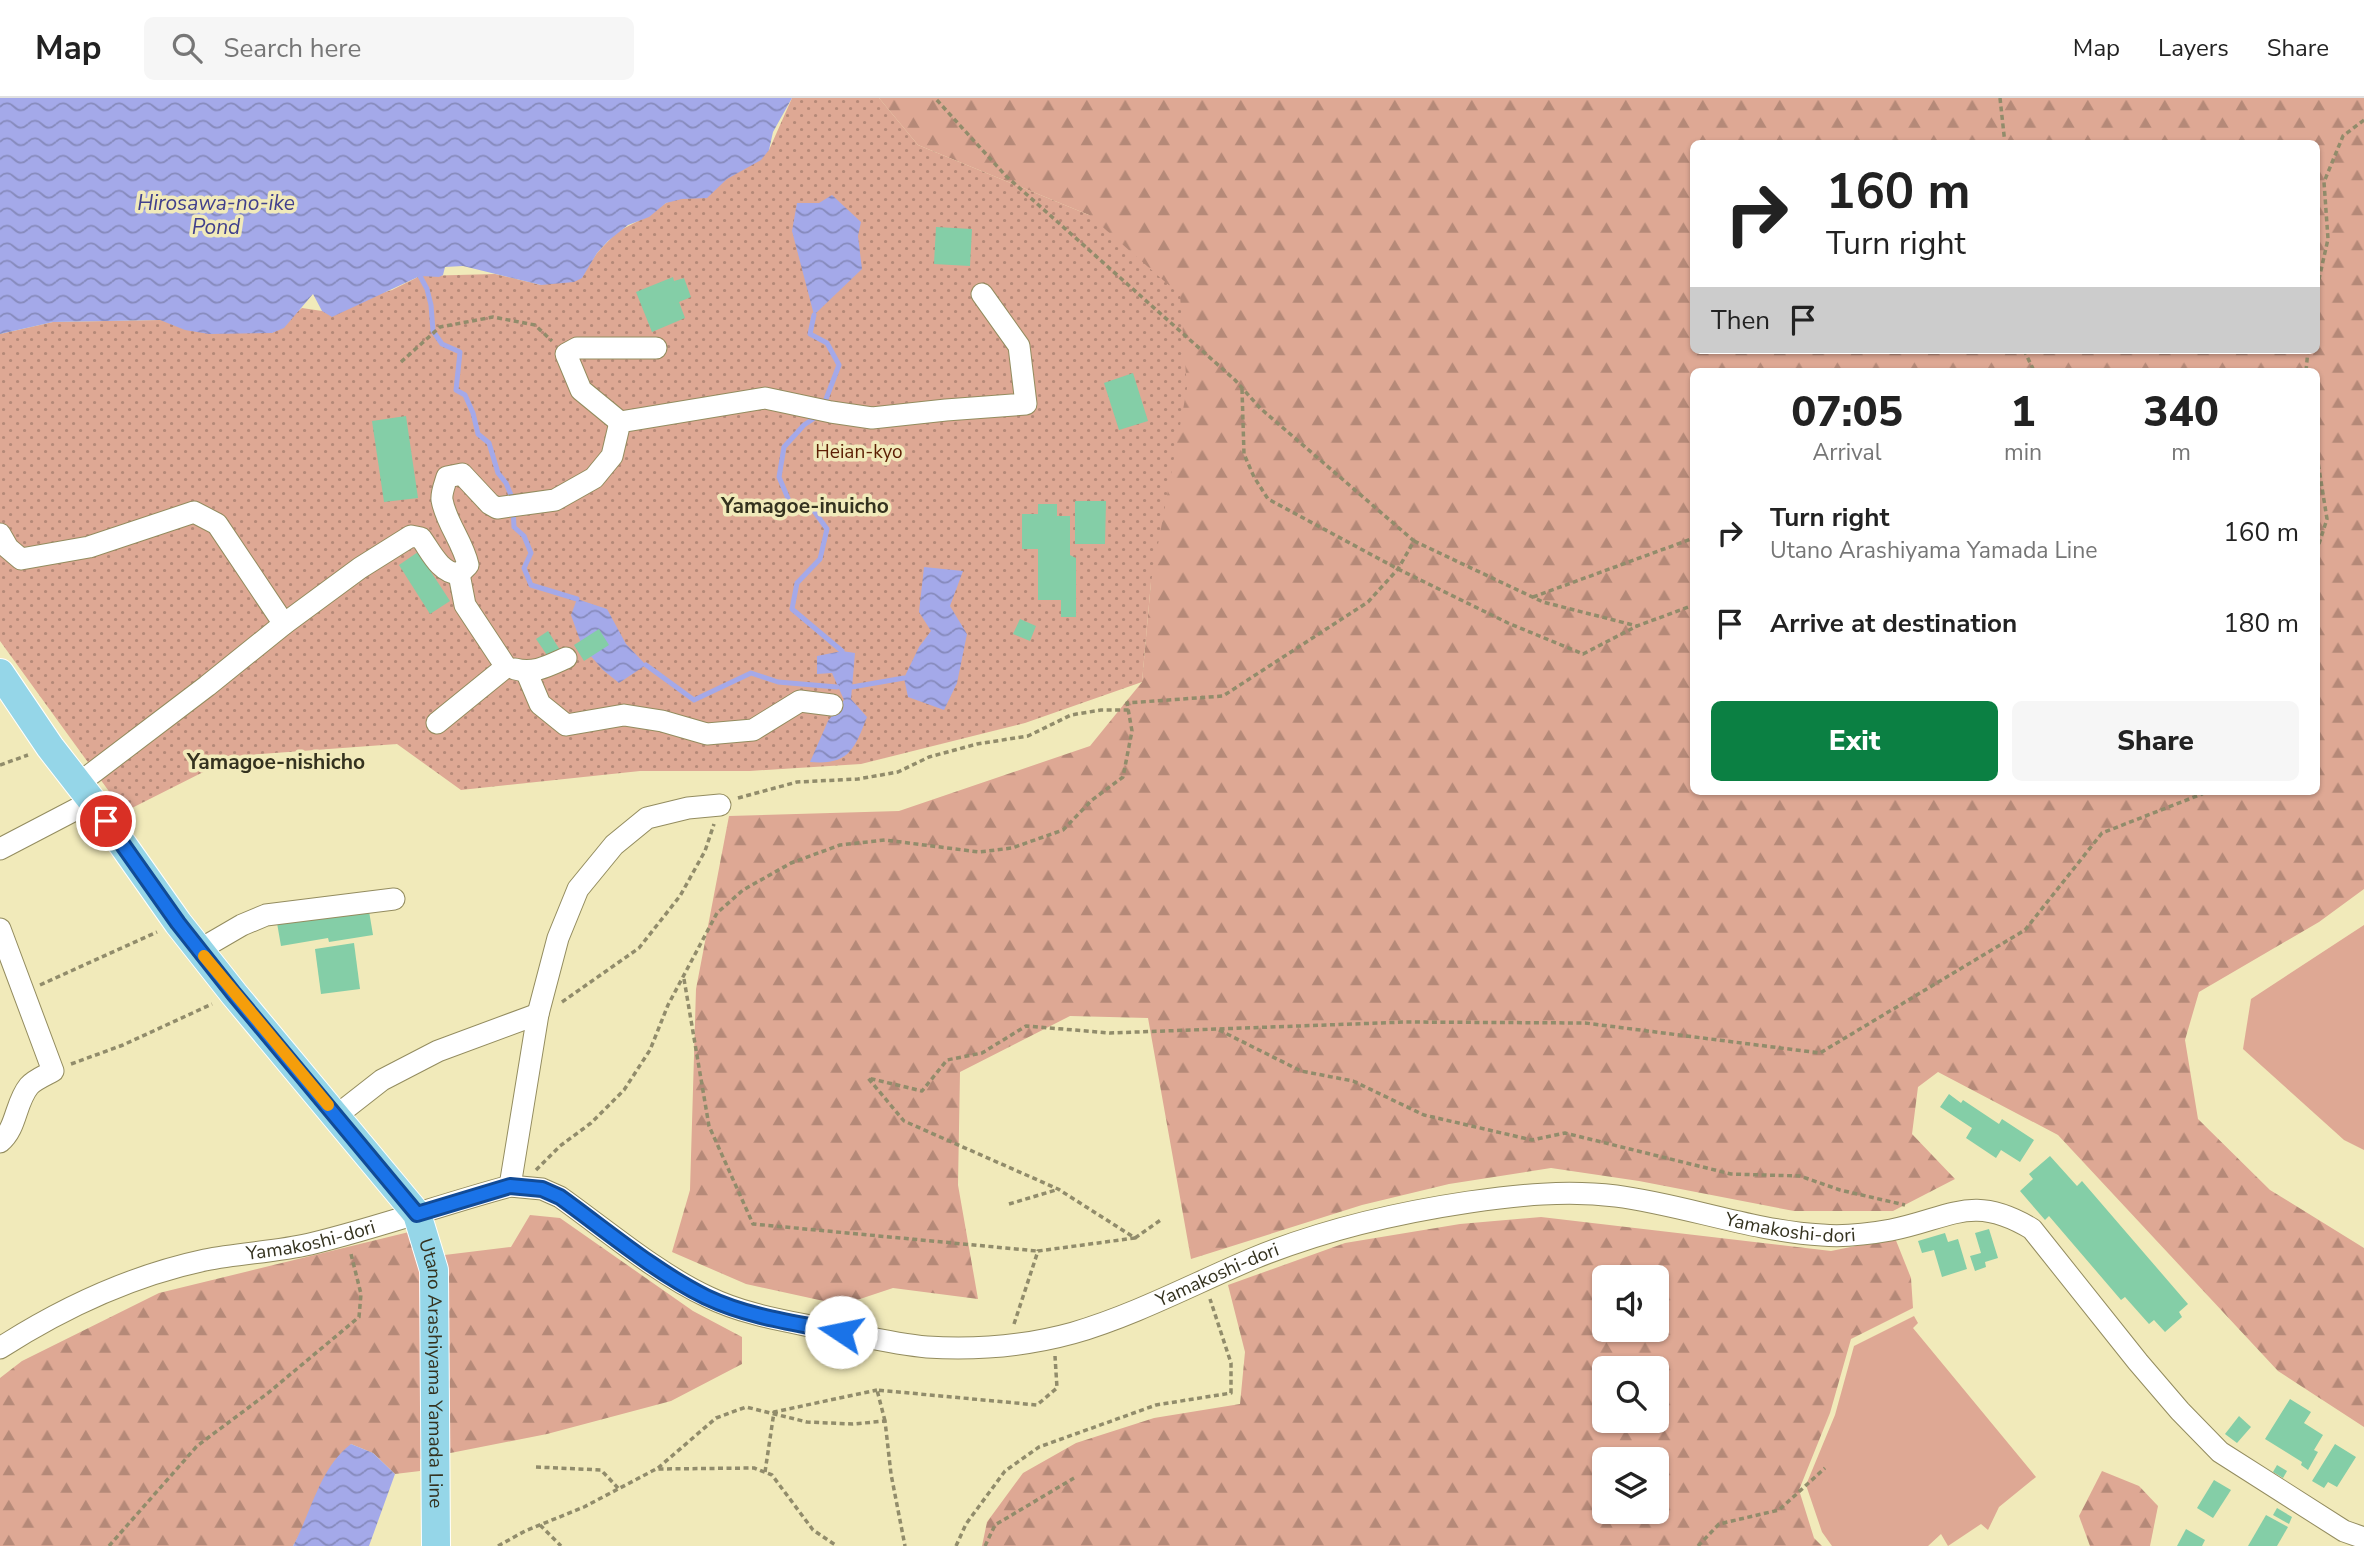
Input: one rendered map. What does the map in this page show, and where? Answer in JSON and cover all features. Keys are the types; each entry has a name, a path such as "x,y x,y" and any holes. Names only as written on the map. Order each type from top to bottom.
{"main road":[{"name":"Utano Arashiyama Yamada Line","path":"0,673 50,747 178,923 417,1214 434,1270 436,1546"}],"street":[{"path":"656,348 577,348 566,354 581,390 620,422 765,398 873,418 1026,404 1019,346 982,294"},
{"path":"459,575 468,565 442,498 447,477 462,474 497,508 555,500 594,478 612,456 620,422"},
{"path":"0,534 8,548 21,559 89,547 194,512 217,524 284,624"},
{"path":"0,849 85,793 284,624 360,568 411,537 421,538 443,569 450,574 459,575"},
{"path":"459,575 464,605 516,669 540,704 566,725 624,715 662,721 707,734 753,730 800,701 832,705"},
{"path":"437,723 516,669 543,669 566,658"},
{"path":"517,1186 538,1014 558,938 578,889 614,845 648,818 688,808 720,805"},
{"path":"199,950 242,925 266,915 394,899"},
{"path":"0,929 53,1071 30,1085 21,1100 8,1135 0,1142"},
{"path":"337,1116 382,1080 438,1051 538,1014"},
{"name":"Yamakoshi-dori","path":"0,1348 70,1307 150,1274 205,1260 306,1245 517,1186 542,1189 560,1197 673,1277 707,1297 750,1314 923,1347 970,1348 1054,1337 1117,1318 1266,1254 1380,1217 1527,1195 1566,1192 1618,1196 1794,1233 1826,1236 1892,1230 1957,1211 1978,1210 2012,1217 2032,1228 2138,1362 2220,1452 2344,1531 2364,1538"}],"path":[{"path":"935,98 1006,176 1242,387 1260,408 1413,541 1542,602 1637,626"},
{"path":"2000,98 2005,140"},
{"path":"2320,275 2328,239 2324,182 2343,136 2364,120"},
{"path":"401,362 440,327 493,317 535,325 566,354"},
{"path":"1242,387 1244,454 1268,499 1508,624 1583,654 1637,626 1690,606"},
{"path":"2320,475 2327,519 2320,541"},
{"path":"1533,597 1690,539"},
{"path":"517,1186 560,1146 591,1123 624,1090 650,1050 668,1005 718,913 744,890 791,863 841,845 885,840 979,852 1012,848 1063,830 1092,800 1123,777 1132,731 1127,703 1223,696 1368,602 1398,569 1413,541"},
{"path":"538,1014 559,1004 639,948 680,896 705,851 720,805 755,792 797,782 858,779 898,772 929,757 977,744 1028,736 1072,715 1101,710 1129,710"},
{"path":"0,765 50,747"},
{"path":"1135,1238 1058,1189 904,1121 868,1078 922,1091 947,1060 982,1053 1026,1026 1110,1033 1406,1022 1585,1023 1820,1053 2025,930 2102,833 2199,795"},
{"path":"24,995 30,989 178,923"},
{"path":"684,977 709,1126 753,1224 1038,1251 1135,1238 1163,1219"},
{"path":"53,1071 123,1045 234,994"},
{"path":"1217,1029 1301,1071 1353,1081 1424,1115 1532,1139 1565,1133 1731,1174 1800,1176 1840,1190 1906,1205"},
{"path":"1009,1203 1058,1189"},
{"path":"109,1546 197,1446 268,1393 359,1317 361,1294 346,1235"},
{"path":"1007,1345 1038,1251"},
{"path":"957,1546 966,1524 1005,1471 1040,1447 1157,1405 1231,1393 1231,1363 1204,1281"},
{"path":"774,1412 877,1390 1037,1405 1057,1388 1054,1337"},
{"path":"877,1390 885,1421 891,1474 905,1546"},
{"path":"498,1546 584,1507 656,1469 716,1418 746,1408 774,1412 807,1422 853,1424 885,1421"},
{"path":"765,1472 774,1412"},
{"path":"536,1467 601,1470 619,1489"},
{"path":"656,1469 754,1468 765,1472 772,1475 813,1530 837,1546"},
{"path":"1698,1546 1719,1524 1779,1510 1825,1468"},
{"path":"985,1546 995,1525 1074,1478"},
{"path":"540,1525 561,1546"}],"green space":[{"name":"Heian-kyo","path":"792,98 879,98 918,145 1089,215 1180,295 1187,388 1151,582 1142,682 1025,723 861,764 750,771 640,771 461,790 397,744 235,756 124,812 0,641 0,334 53,322 160,320 272,333 302,308 322,311 392,290 420,276 495,274 541,285 589,265 617,232 666,203 769,150"},
{"path":"879,98 2364,98 2364,889 2319,922 2199,992 2185,1040 2198,1119 2270,1190 2364,1248 2364,1427 2278,1371 2058,1135 1938,1072 1918,1087 1912,1134 1955,1179 1893,1211 1794,1211 1639,1181 1551,1168 1449,1184 1362,1205 1191,1259 1148,1018 1070,1016 960,1072 958,1185 978,1299 893,1288 842,1305 746,1284 672,1252 690,1190 696,989 729,816 899,811 1090,746 1142,682 1151,582 1089,215 918,145"},
{"path":"2364,925 2364,1150 2344,1140 2243,1049 2251,999"},
{"path":"530,1215 560,1218 693,1311 742,1337 742,1364 671,1401 547,1434 420,1459 420,1471 395,1474 373,1453 351,1444 293,1546 0,1546 0,1378 22,1361 159,1293 409,1232 420,1258 511,1247"},
{"path":"1541,1217 1831,1251 1895,1238 1911,1278 1913,1308 1851,1339 1830,1413 1799,1490 1814,1538 1822,1546 982,1546 987,1522 1023,1473 1076,1443 1154,1418 1240,1404 1245,1352 1228,1285 1345,1243 1460,1224"},
{"path":"1914,1316 1918,1323 1913,1328 2036,1477 1999,1507 1988,1530 1981,1524 1948,1546 1941,1534 1928,1546 1832,1546 1822,1532 1806,1485 1835,1415 1854,1346"},
{"path":"2102,1471 2139,1486 2158,1506 2150,1546 2090,1546 2079,1516"}],"water":[{"name":"Hirosawa-no-ike Pond","path":"0,98 792,98 773,132 769,150 761,160 727,179 707,198 666,203 649,217 628,225 608,241 597,253 582,278 574,282 541,285 463,266 445,267 443,275 439,277 420,276 332,317 322,311 313,294 284,328 272,333 209,334 185,330 160,320 53,322 0,334"},
{"path":"832,195 861,222 858,236 862,269 814,315 792,231 797,203 819,203"},
{"path":"924,567 963,571 950,606 967,634 957,683 944,710 908,697 904,678 919,647 931,631 919,612"},
{"path":"577,599 607,609 626,644 646,665 619,683 603,670 582,646 571,615"},
{"path":"842,651 855,653 851,699 867,717 858,739 848,753 833,761 810,762 828,721 844,700 832,673 817,674 817,656"},
{"path":"351,1444 373,1453 395,1474 369,1546 293,1546 331,1465"}],"building":[{"path":"936,227 972,229 970,266 934,264"},
{"path":"673,277 674,281 684,278 691,297 679,302 685,318 652,332 636,292"},
{"path":"1133,373 1148,421 1119,430 1104,383"},
{"path":"406,416 418,498 384,502 372,421"},
{"path":"1075,501 1106,501 1105,544 1075,544"},
{"path":"1038,504 1057,504 1057,516 1070,516 1070,555 1076,558 1076,617 1061,617 1061,600 1038,600 1038,549 1022,549 1022,514 1038,514"},
{"path":"418,552 450,601 430,614 399,565"},
{"path":"1020,619 1036,626 1030,641 1013,634"},
{"path":"599,629 609,645 584,661 574,645"},
{"path":"548,631 560,650 549,658 536,639"},
{"path":"369,911 373,935 329,942 328,938 281,946 277,923"},
{"path":"354,943 360,989 321,994 315,949"},
{"path":"1949,1094 1999,1124 2002,1119 2034,1140 2020,1162 2001,1150 1996,1158 1966,1138 1972,1128 1940,1107"},
{"path":"2050,1156 2077,1186 2082,1181 2188,1304 2179,1312 2182,1317 2165,1332 2154,1320 2149,1324 2125,1297 2121,1300 2049,1216 2045,1220 2020,1191 2033,1179 2029,1174"},
{"path":"1989,1229 1998,1258 1985,1262 1986,1267 1975,1271 1970,1256 1981,1253 1975,1233"},
{"path":"1945,1233 1948,1242 1958,1239 1967,1269 1942,1277 1934,1250 1922,1253 1918,1241"},
{"path":"2290,1399 2311,1412 2304,1423 2323,1435 2314,1450 2318,1452 2308,1470 2301,1465 2302,1462 2265,1439"},
{"path":"2239,1416 2251,1427 2237,1443 2225,1434"},
{"path":"2335,1444 2356,1457 2337,1487 2328,1482 2324,1488 2312,1481"},
{"path":"2277,1465 2287,1471 2283,1478 2273,1472"},
{"path":"2214,1480 2231,1490 2213,1518 2197,1508"},
{"path":"2277,1508 2292,1517 2289,1524 2273,1515"},
{"path":"2266,1515 2288,1527 2277,1546 2248,1546"},
{"path":"2186,1529 2205,1540 2202,1546 2177,1546"}],"waterway":[{"path":"420,276 431,305 433,331 442,344 460,352 456,390 465,395 478,434 489,443 498,473 506,483 513,500"},
{"path":"814,315 810,334 827,343 839,365 823,407"},
{"path":"819,415 804,425 784,447 779,477 792,508 814,511 827,529 820,559 797,583 792,609 842,651"},
{"path":"513,509 514,527 524,536 531,553 524,568 531,585 577,599"},
{"path":"646,665 694,700 751,673 778,682 837,687"},
{"path":"852,687 904,678"}],"slow traffic":[{"path":"204,956 328,1105"}],"district":[{"name":"Yamagoe-inuicho","path":"805,506"},
{"name":"Yamagoe-nishicho","path":"276,762"}],"route":[{"path":"106,821 178,923 234,994 417,1214 510,1186 542,1189 560,1197 673,1277 707,1297 750,1314 841,1332"}]}
